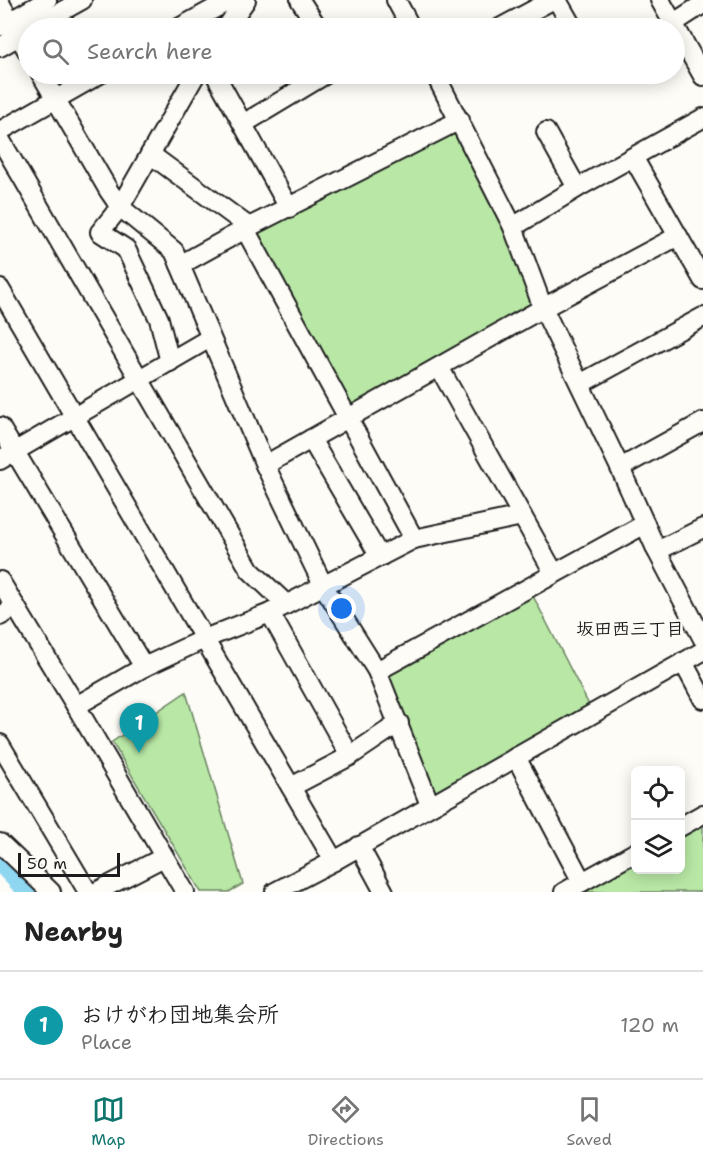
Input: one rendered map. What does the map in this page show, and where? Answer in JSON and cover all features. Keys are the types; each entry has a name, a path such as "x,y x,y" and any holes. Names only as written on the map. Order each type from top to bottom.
{"street":[{"path":"28,18 47,0"},
{"path":"41,18 82,0"},
{"path":"197,18 230,0"},
{"path":"233,18 246,0"},
{"path":"300,0 312,18"},
{"path":"396,0 406,18"},
{"path":"519,18 552,0"},
{"path":"558,0 568,18"},
{"path":"660,0 666,18"},
{"path":"0,3 18,28 0,47"},
{"path":"682,18 703,4"},
{"path":"685,50 703,76"},
{"path":"47,84 120,207 174,251 265,465 324,587 377,670 430,805"},
{"path":"0,131 81,84"},
{"path":"170,362 159,319 126,249 100,232 120,207 190,84"},
{"path":"221,84 289,208"},
{"path":"243,124 309,84"},
{"path":"440,84 513,227 543,308 657,551 703,639"},
{"path":"513,227 577,188 703,118"},
{"path":"180,265 247,228 460,120"},
{"path":"546,132 577,188"},
{"path":"0,138 250,570 278,609 350,756"},
{"path":"150,154 247,228 414,539"},
{"path":"633,157 703,280"},
{"path":"265,465 543,308 678,236"},
{"path":"0,290 334,861"},
{"path":"580,384 703,316"},
{"path":"7,456 210,338"},
{"path":"439,367 554,573"},
{"path":"620,468 703,422"},
{"path":"0,427 7,456 144,667"},
{"path":"311,439 380,557"},
{"path":"76,706 144,667 204,639 278,609 414,539 522,516"},
{"path":"377,670 645,524"},
{"path":"657,551 700,535"},
{"path":"0,580 8,612 76,706 184,892"},
{"path":"275,892 334,861 703,651"},
{"path":"683,662 703,699"},
{"path":"291,787 350,756 399,723"},
{"path":"0,744 88,892"},
{"path":"516,757 582,882"},
{"path":"685,825 703,814"},
{"path":"0,843 51,892"},
{"path":"359,846 384,892"},
{"path":"564,892 631,855"},
{"path":"96,892 164,857"}],"green space":[{"path":"460,120 543,308 348,418 245,229"},
{"path":"529,588 593,713 430,805 377,671"},
{"path":"186,692 243,884 229,892 201,892 112,742"},
{"path":"703,823 703,892 573,892 631,861 631,874 685,874 685,833"}],"waterway":[{"path":"0,859 31,892"}],"place":[{"name":"おけがわ団地集会所","path":"139,753"}],"district":[{"name":"坂田西三丁目","path":"630,629"}]}
